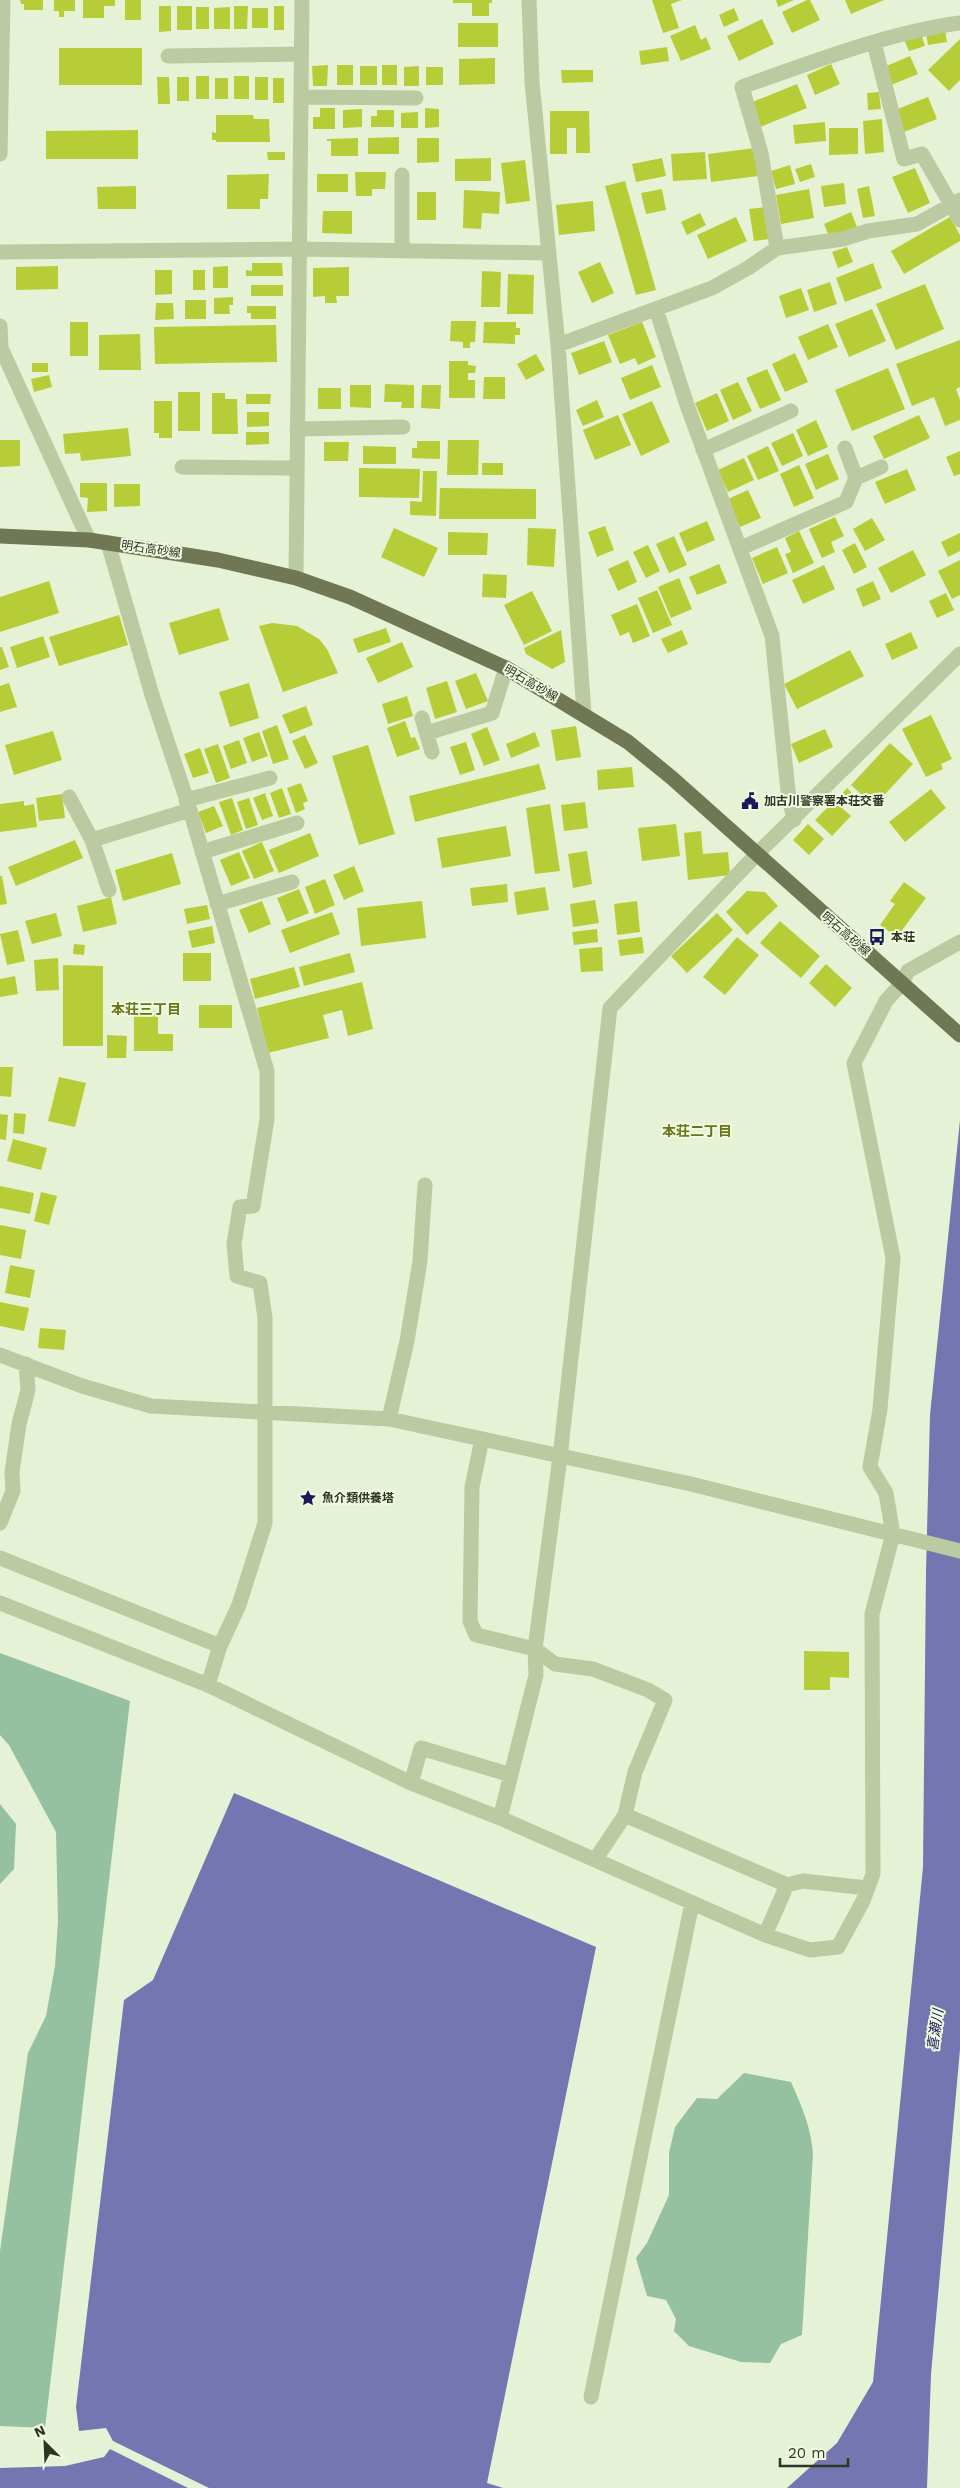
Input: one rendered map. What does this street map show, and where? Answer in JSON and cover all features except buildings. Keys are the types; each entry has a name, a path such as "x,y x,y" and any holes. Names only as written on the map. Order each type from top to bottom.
{"main road":[{"name":"明石高砂線","path":"0,536 89,540 218,560 296,578 358,600 506,668 584,713 628,742 672,778 756,855 960,1035"}],"street":[{"path":"0,154 3,0"},
{"path":"296,578 302,0"},
{"path":"529,0 532,82 558,345 584,713"},
{"path":"777,248 761,153 742,87 934,26 960,23"},
{"path":"874,44 904,159 922,154 955,203 960,220"},
{"path":"168,56 301,54"},
{"path":"301,97 416,98"},
{"path":"402,175 402,251"},
{"path":"558,345 712,288 777,248 843,239 868,231 917,224 955,203"},
{"path":"0,252 299,250 549,253"},
{"path":"656,309 703,450 741,548 772,636 788,791 794,820"},
{"path":"0,326 1,348 89,540"},
{"path":"703,450 790,410"},
{"path":"297,429 403,427"},
{"path":"741,548 846,502 856,478 845,448"},
{"path":"182,467 296,468"},
{"path":"856,478 881,467"},
{"path":"108,543 152,695 188,805 267,1071 267,1119 254,1206 240,1207 234,1244 237,1276 260,1283 265,1318 265,1523 239,1605 220,1646 208,1685"},
{"path":"500,1818 536,1675 535,1649 560,1457 610,1008 756,855 794,820 960,654"},
{"path":"427,733 492,713 506,668"},
{"path":"422,718 432,752"},
{"path":"92,840 270,778"},
{"path":"69,797 92,840 109,890"},
{"path":"202,852 297,823"},
{"path":"217,904 292,882"},
{"path":"0,1603 208,1685 411,1783 500,1818 765,1935 810,1950 838,1947 872,1874 872,1614 893,1534 886,1493 870,1467 880,1409 892,1258 854,1064 886,1001 902,983 908,971 960,942"},
{"path":"390,1418 407,1341 420,1261 425,1185"},
{"path":"0,1355 82,1386 151,1406 390,1418 560,1457 690,1484 960,1551"},
{"path":"0,1524 13,1492 12,1472 19,1424 28,1390 26,1364"},
{"path":"482,1439 472,1487 470,1622 476,1635 535,1649 555,1664 593,1669 648,1690 665,1700 635,1772 625,1815 595,1860"},
{"path":"0,1558 220,1646"},
{"path":"411,1783 421,1748 511,1775"},
{"path":"625,1815 787,1884 803,1881 867,1888"},
{"path":"765,1935 787,1884"},
{"path":"591,2397 692,1903"}],"green space":[{"path":"0,1653 130,1701 45,2428 0,2426 0,2251 28,2053 46,2016 55,1966 58,1921 56,1832 9,1745 0,1735"},
{"path":"0,1804 16,1824 14,1869 0,1884"},
{"path":"744,2073 791,2082 808,2126 813,2154 802,2335 781,2344 770,2363 741,2362 689,2346 674,2331 676,2319 666,2300 647,2296 636,2258 647,2243 669,2195 669,2153 675,2127 697,2098 717,2099"}],"water":[{"name":"喜瀬川","path":"960,1120 960,2049 931,2374 927,2488 787,2488 837,2443 873,2382 923,1867 926,1571 930,1415"},
{"path":"234,1793 596,1947 487,2483 503,2488 209,2488 113,2441 106,2428 79,2431 76,2407 124,2000 153,1980"},
{"path":"110,2449 188,2488 0,2488 0,2468 65,2466 104,2457"}],"place":[{"name":"加古川警察署本荘交番","path":"750,801"},
{"name":"本荘","path":"877,937"},
{"name":"魚介類供養塔","path":"308,1498"}],"district":[{"name":"本荘三丁目","path":"146,1009"},
{"name":"本荘二丁目","path":"697,1131"}]}
